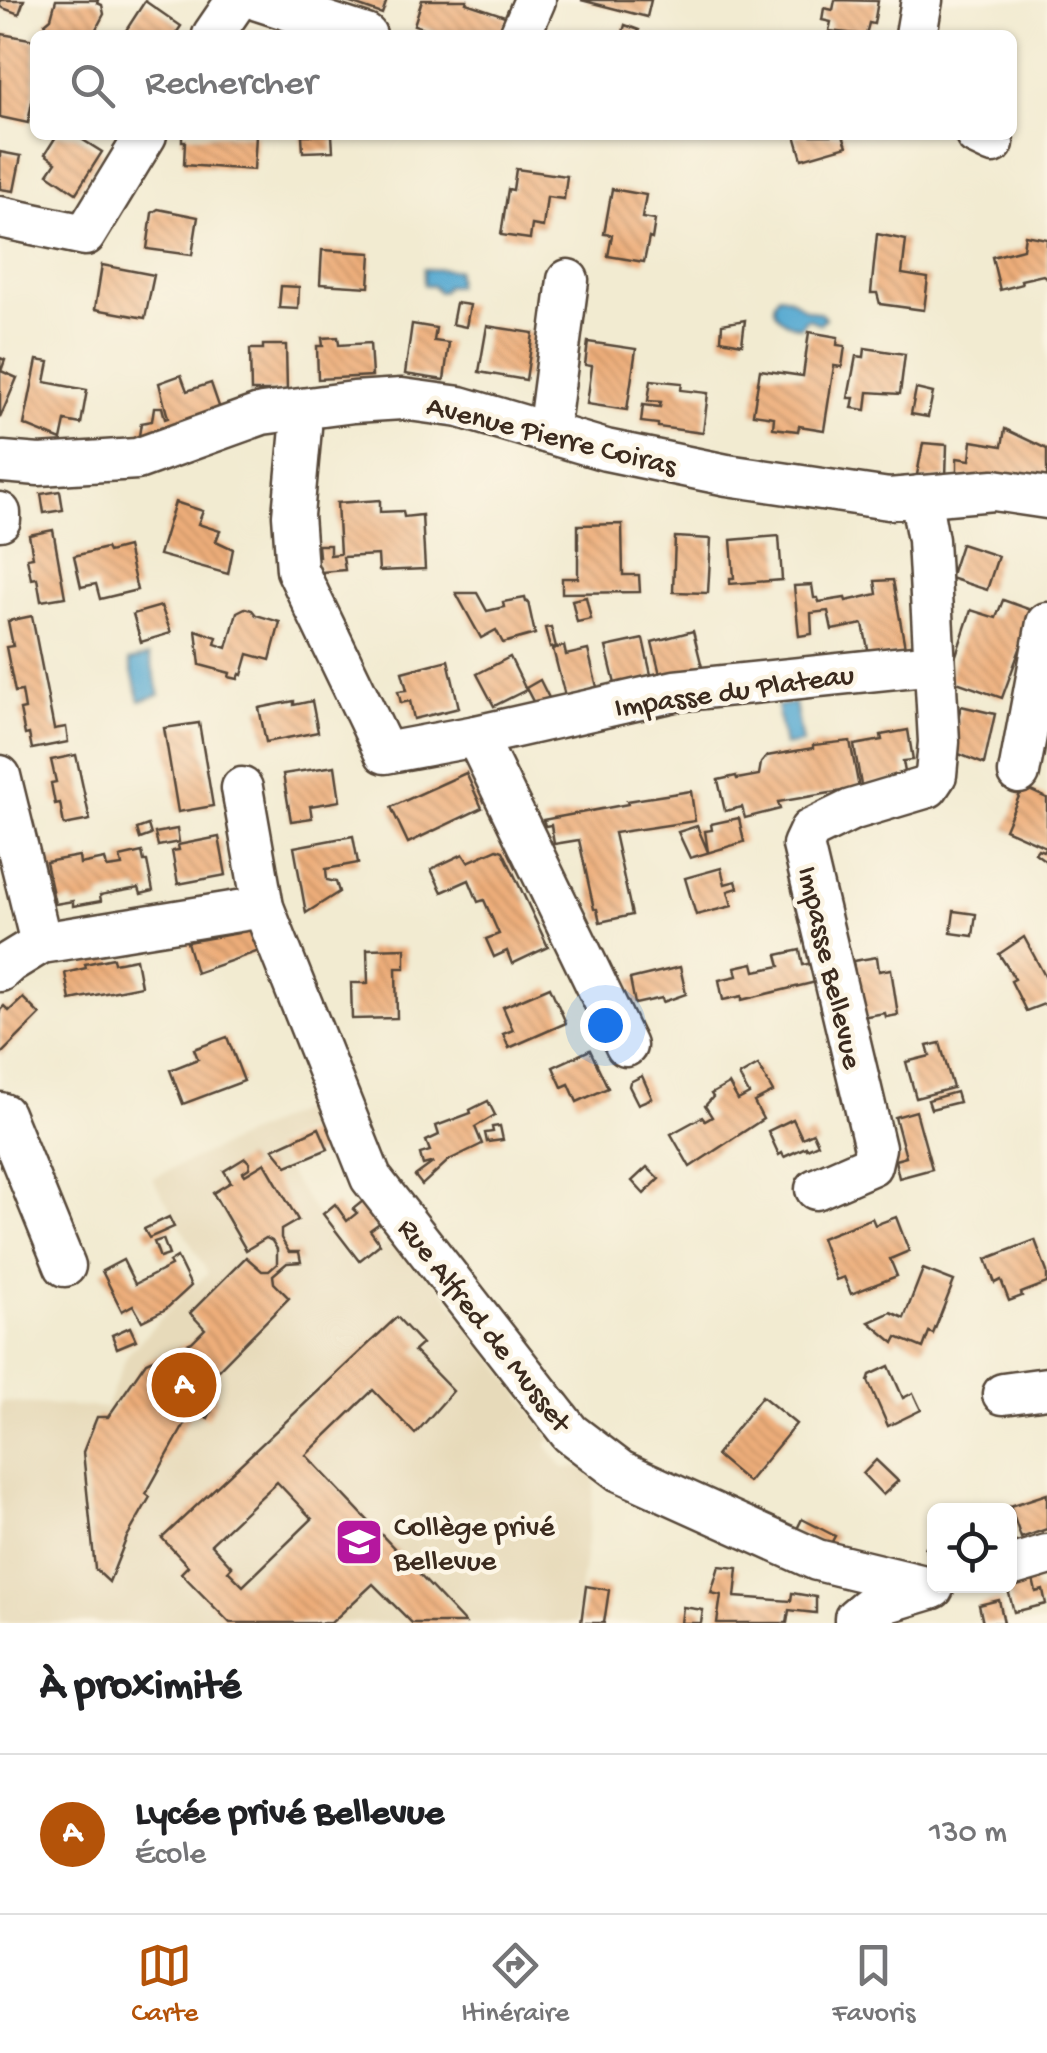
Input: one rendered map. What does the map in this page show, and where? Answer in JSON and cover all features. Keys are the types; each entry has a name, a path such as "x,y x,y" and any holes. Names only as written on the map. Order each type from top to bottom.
{"street":[{"path":"216,30 237,0"},
{"path":"258,0 351,30"},
{"path":"522,30 535,0"},
{"path":"917,30 922,0"},
{"path":"0,217 85,235 143,140"},
{"path":"548,433 568,280"},
{"name":"Avenue Pierre Coiras","path":"1,459 39,465 137,459 262,414 402,398 460,407 606,450 727,475 890,499 994,490 1047,498"},
{"name":"Impasse du Plateau","path":"297,411 300,428 293,515 296,570 385,752 476,736 674,691 934,664"},
{"name":"Impasse Bellevue","path":"816,1189 871,1165 875,1148 803,845 810,830 851,810 928,787 936,775 939,742 928,540 920,496"},
{"path":"1019,773 1047,623"},
{"path":"476,736 626,1046"},
{"path":"0,776 41,943"},
{"name":"Rue Alfred de Musset","path":"242,788 263,907 371,1178 570,1433 620,1472 816,1560 927,1585"},
{"path":"0,971 41,943 263,907"},
{"path":"0,1113 65,1266"},
{"path":"1003,1394 1047,1388"},
{"path":"1017,1564 1047,1555"},
{"path":"854,1623 867,1608 927,1590"}],"shaded area":[{"path":"305,1108 315,1125 271,1148 354,1269 400,1232 553,1439 546,1444 563,1468 581,1467 593,1475 576,1623 0,1623 0,1402 106,1408 127,1355 208,1273 152,1178"}],"water":[{"path":"424,269 457,270 456,286 446,286 438,292 433,286 424,285"},
{"path":"779,295 825,318 820,324 805,320 801,327 788,323 775,312"},
{"path":"149,656 160,695 140,701 129,661"},
{"path":"795,703 802,743 784,746 777,706"}],"building":[{"path":"0,0 24,0 19,14 0,7"},
{"path":"56,0 98,0 104,14 96,30 50,30 45,23 51,18"},
{"path":"342,0 387,0 382,14"},
{"path":"422,0 467,0 466,3 508,17 504,30 430,30 414,25"},
{"path":"581,0 651,0 647,17"},
{"path":"835,0 878,1 874,24 869,23 867,30 829,30 831,22 822,20 824,8 833,10"},
{"path":"145,1 181,26 178,30 126,30"},
{"path":"2,34 30,39 28,123 0,117"},
{"path":"54,140 83,140 102,152 76,193 48,174 56,162 45,154"},
{"path":"256,140 254,170 184,165 182,141"},
{"path":"302,140 332,140 333,151 303,152"},
{"path":"796,140 845,140 847,146 802,159"},
{"path":"0,152 21,156 14,191 0,189"},
{"path":"516,169 567,176 564,199 547,197 543,227 532,225 530,239 501,235 508,189 513,190"},
{"path":"612,189 646,195 642,218 655,220 644,262 608,256 612,235 604,234"},
{"path":"158,209 198,217 192,255 147,249 152,213"},
{"path":"877,234 906,240 902,274 928,278 924,310 880,304 877,293 871,293"},
{"path":"1025,235 1047,239 1047,278 1043,275 1021,280 1022,284 1000,290 992,257 1023,249"},
{"path":"322,250 371,253 369,287 320,284"},
{"path":"102,265 154,275 145,318 95,309"},
{"path":"281,286 299,287 298,309 279,308"},
{"path":"456,303 470,305 466,327 452,324"},
{"path":"745,320 742,344 721,340 722,324"},
{"path":"412,324 436,328 434,341 449,343 444,380 405,374"},
{"path":"487,326 533,333 526,380 479,372"},
{"path":"809,332 838,337 837,345 845,346 842,367 834,366 824,430 799,426 798,431 773,428 774,417 753,414 760,370 803,376"},
{"path":"338,337 339,345 370,343 372,376 318,379 317,346 323,346 322,338"},
{"path":"588,342 636,349 627,410 587,404 592,366 585,365"},
{"path":"263,345 286,345 287,391 251,391 250,349 263,349"},
{"path":"865,348 905,354 900,394 868,392 866,410 852,408 854,398 848,398 856,356 864,357"},
{"path":"0,358 5,360 1,371 17,378 0,418"},
{"path":"37,360 49,362 45,382 87,390 81,424 65,421 61,440 24,425"},
{"path":"181,375 187,391 211,383 221,412 138,442 141,423 152,421 154,407 162,407 165,419 168,418 159,383"},
{"path":"651,380 682,383 681,390 708,393 703,433 641,422 643,405 660,407 661,402 648,401"},
{"path":"916,389 933,393 928,417 911,414"},
{"path":"1005,429 1047,449 1047,482 957,477 957,458 970,460 972,441 1002,446"},
{"path":"923,443 947,445 946,478 916,480"},
{"path":"60,491 63,510 44,513 41,494"},
{"path":"380,500 380,512 403,511 404,517 422,515 425,569 379,571 378,555 343,557 345,570 321,572 315,556 319,556 318,545 330,545 330,555 340,554 337,503"},
{"path":"175,502 203,511 198,524 220,531 216,541 233,549 228,574 159,555"},
{"path":"622,524 623,575 639,575 640,592 562,593 562,578 578,578 578,525"},
{"path":"53,530 65,597 41,601 37,578 31,579 27,558 33,557 29,535"},
{"path":"779,536 782,580 730,584 730,578 734,578 731,540"},
{"path":"675,537 711,539 708,593 673,592"},
{"path":"961,544 998,556 987,590 950,578"},
{"path":"127,547 137,590 100,599 96,584 81,587 74,556"},
{"path":"893,580 906,653 870,659 863,624 832,630 828,611 811,613 812,634 799,636 794,586 812,585 814,598 819,602 845,598 846,601 877,594 875,581"},
{"path":"456,593 477,593 487,611 504,607 503,602 525,598 535,634 503,643 496,630 481,638"},
{"path":"586,597 591,619 577,622 572,600"},
{"path":"1003,600 1034,611 1002,698 948,679 971,610 996,618"},
{"path":"161,606 171,633 141,642 133,614"},
{"path":"245,608 280,622 270,660 248,654 238,679 200,665 196,630 217,637 215,644 227,648 237,612"},
{"path":"32,616 54,729 66,727 68,742 32,749 20,710 25,709 22,691 15,692 6,647 13,646 8,621"},
{"path":"551,627 556,647 550,648 545,628"},
{"path":"693,631 702,667 661,678 652,642"},
{"path":"643,639 652,679 616,688 606,647"},
{"path":"564,646 566,655 588,650 597,687 565,696 553,649"},
{"path":"510,657 526,690 494,706 477,674"},
{"path":"448,660 459,708 414,719 410,701 401,703 398,691 407,690 402,672"},
{"path":"540,680 551,702 537,709 526,688"},
{"path":"294,701 294,705 312,701 318,732 266,742 259,708"},
{"path":"961,706 995,714 984,764 946,749 953,740"},
{"path":"199,723 213,806 178,812 164,728"},
{"path":"908,730 913,760 903,761 906,778 861,785 854,745"},
{"path":"850,741 859,788 778,802 780,809 745,818 742,807 725,811 718,780 759,775 767,756"},
{"path":"76,755 90,820 64,825 60,803 55,804 51,760"},
{"path":"335,766 340,801 310,806 312,818 291,821 283,774"},
{"path":"466,773 482,808 408,843 391,807"},
{"path":"1023,787 1047,798 1047,862 1035,853 1046,847 1005,829"},
{"path":"691,791 695,821 614,833 632,915 600,922 579,840 554,844 551,825 545,826 543,820"},
{"path":"739,818 744,842 690,858 678,832 697,826 708,852 705,831 712,830 711,824"},
{"path":"148,825 151,835 140,839 137,829"},
{"path":"177,829 179,842 158,846 155,833"},
{"path":"353,836 358,863 326,869 327,880 336,882 339,892 306,913 294,847"},
{"path":"219,837 226,875 178,884 172,851 179,850 178,845"},
{"path":"497,849 503,851 548,947 512,964 507,951 494,957 486,939 499,934 484,900 478,902 469,880 442,892 431,869 463,854 468,862"},
{"path":"142,852 153,891 141,894 139,888 100,895 101,901 73,906 73,901 55,904 46,862 79,856 80,864 105,859 107,868 122,866 120,857"},
{"path":"721,868 725,884 736,881 738,888 728,891 732,906 696,915 685,878"},
{"path":"954,911 976,914 973,936 951,933"},
{"path":"237,915 254,922 265,949 196,973 187,942 239,933"},
{"path":"1024,937 1047,980 1047,1003 1026,1011 1011,981 1015,979 999,954"},
{"path":"405,948 405,968 396,968 397,1018 352,1019 351,983 368,983 367,949"},
{"path":"800,950 803,965 816,962 820,981 742,1000 742,996 723,1000 719,980 737,976 735,967 753,963 755,971 780,966 777,955"},
{"path":"877,957 879,971 891,969 898,1015 861,1017 853,961"},
{"path":"113,958 114,963 136,959 141,986 70,1000 65,973"},
{"path":"680,967 686,994 663,1002 662,998 635,1004 630,979"},
{"path":"550,987 566,1023 509,1048 503,1034 513,1030 503,1007"},
{"path":"23,998 40,1015 0,1055 0,1010 4,1006 9,1011"},
{"path":"227,1037 244,1081 183,1104 170,1070 198,1059 194,1049"},
{"path":"940,1043 953,1088 916,1098 906,1062 930,1056 927,1046"},
{"path":"590,1050 608,1088 577,1102 569,1084 562,1087 553,1067"},
{"path":"758,1065 773,1092 754,1102 763,1119 690,1167 671,1134 702,1117 705,1121 712,1117 705,1106 713,1097 711,1094 729,1084 738,1100 749,1094 739,1076"},
{"path":"642,1076 652,1098 638,1104 629,1086"},
{"path":"956,1092 959,1102 931,1109 928,1100"},
{"path":"488,1101 495,1115 475,1127 482,1144 449,1160 422,1185 415,1176 434,1162 423,1165 420,1154 430,1151 426,1141 439,1135 436,1126 471,1113 470,1110"},
{"path":"916,1111 932,1169 899,1178 895,1160 906,1157 895,1117"},
{"path":"793,1119 802,1138 813,1133 818,1144 784,1157 779,1155 768,1131"},
{"path":"500,1126 503,1140 487,1142 485,1133"},
{"path":"319,1128 328,1149 287,1166 273,1149"},
{"path":"245,1158 250,1163 245,1175 265,1163 298,1220 281,1230 281,1238 289,1252 299,1252 301,1262 287,1263 273,1275 274,1283 289,1298 219,1369 210,1383 217,1399 208,1418 192,1411 146,1494 150,1497 127,1537 109,1582 95,1569 83,1452 97,1417 108,1417 146,1362 192,1342 205,1329 190,1313 246,1257 262,1271 277,1264 277,1249 266,1238 246,1250 213,1193 231,1182 224,1171"},
{"path":"647,1167 659,1179 644,1194 632,1181"},
{"path":"373,1193 389,1216 370,1230 380,1244 359,1261 323,1214 335,1204 347,1221 357,1213 353,1209"},
{"path":"169,1217 174,1227 149,1238 144,1229"},
{"path":"896,1217 909,1251 890,1259 897,1276 851,1294 844,1277 836,1280 821,1238 872,1218 875,1225"},
{"path":"163,1239 169,1255 160,1258 154,1242"},
{"path":"1035,1240 1047,1283 1009,1301 1001,1280 995,1283 986,1259"},
{"path":"177,1257 191,1286 166,1309 142,1321 133,1305 122,1311 102,1271 123,1260 135,1284 171,1266 169,1262"},
{"path":"923,1269 954,1281 933,1334 929,1332 923,1348 897,1337 894,1343 869,1322 891,1312 904,1318"},
{"path":"397,1317 422,1344 414,1351 453,1391 415,1434 373,1390 306,1455 465,1623 412,1623 373,1584 331,1623 230,1623 181,1573 188,1566 162,1538","holes":["277,1482 312,1519 243,1586 211,1544"]},
{"path":"130,1327 136,1340 117,1348 112,1335"},
{"path":"889,1366 903,1398 913,1393 921,1410 888,1426 868,1381 870,1375"},
{"path":"762,1396 796,1424 748,1482 716,1455"},
{"path":"876,1460 898,1481 883,1495 863,1474"},
{"path":"1047,1494 1047,1529 1021,1538 1017,1504"},
{"path":"802,1519 835,1536 829,1547 796,1531"},
{"path":"719,1566 738,1568 735,1597 791,1601 792,1593 816,1597 816,1613 789,1610 787,1623 717,1623 721,1595 711,1593"},
{"path":"1033,1579 1036,1592 1043,1590 1046,1604 1014,1612 1009,1593 1017,1593 1017,1583"},
{"path":"586,1586 609,1590 604,1623 581,1623"},
{"path":"999,1600 1004,1623 983,1623 979,1605"},
{"path":"683,1607 703,1610 701,1623 681,1623"}],"place":[{"name":"Lycée privé Bellevue","path":"184,1385"},
{"name":"Collège privé Bellevue","path":"359,1542"}]}
